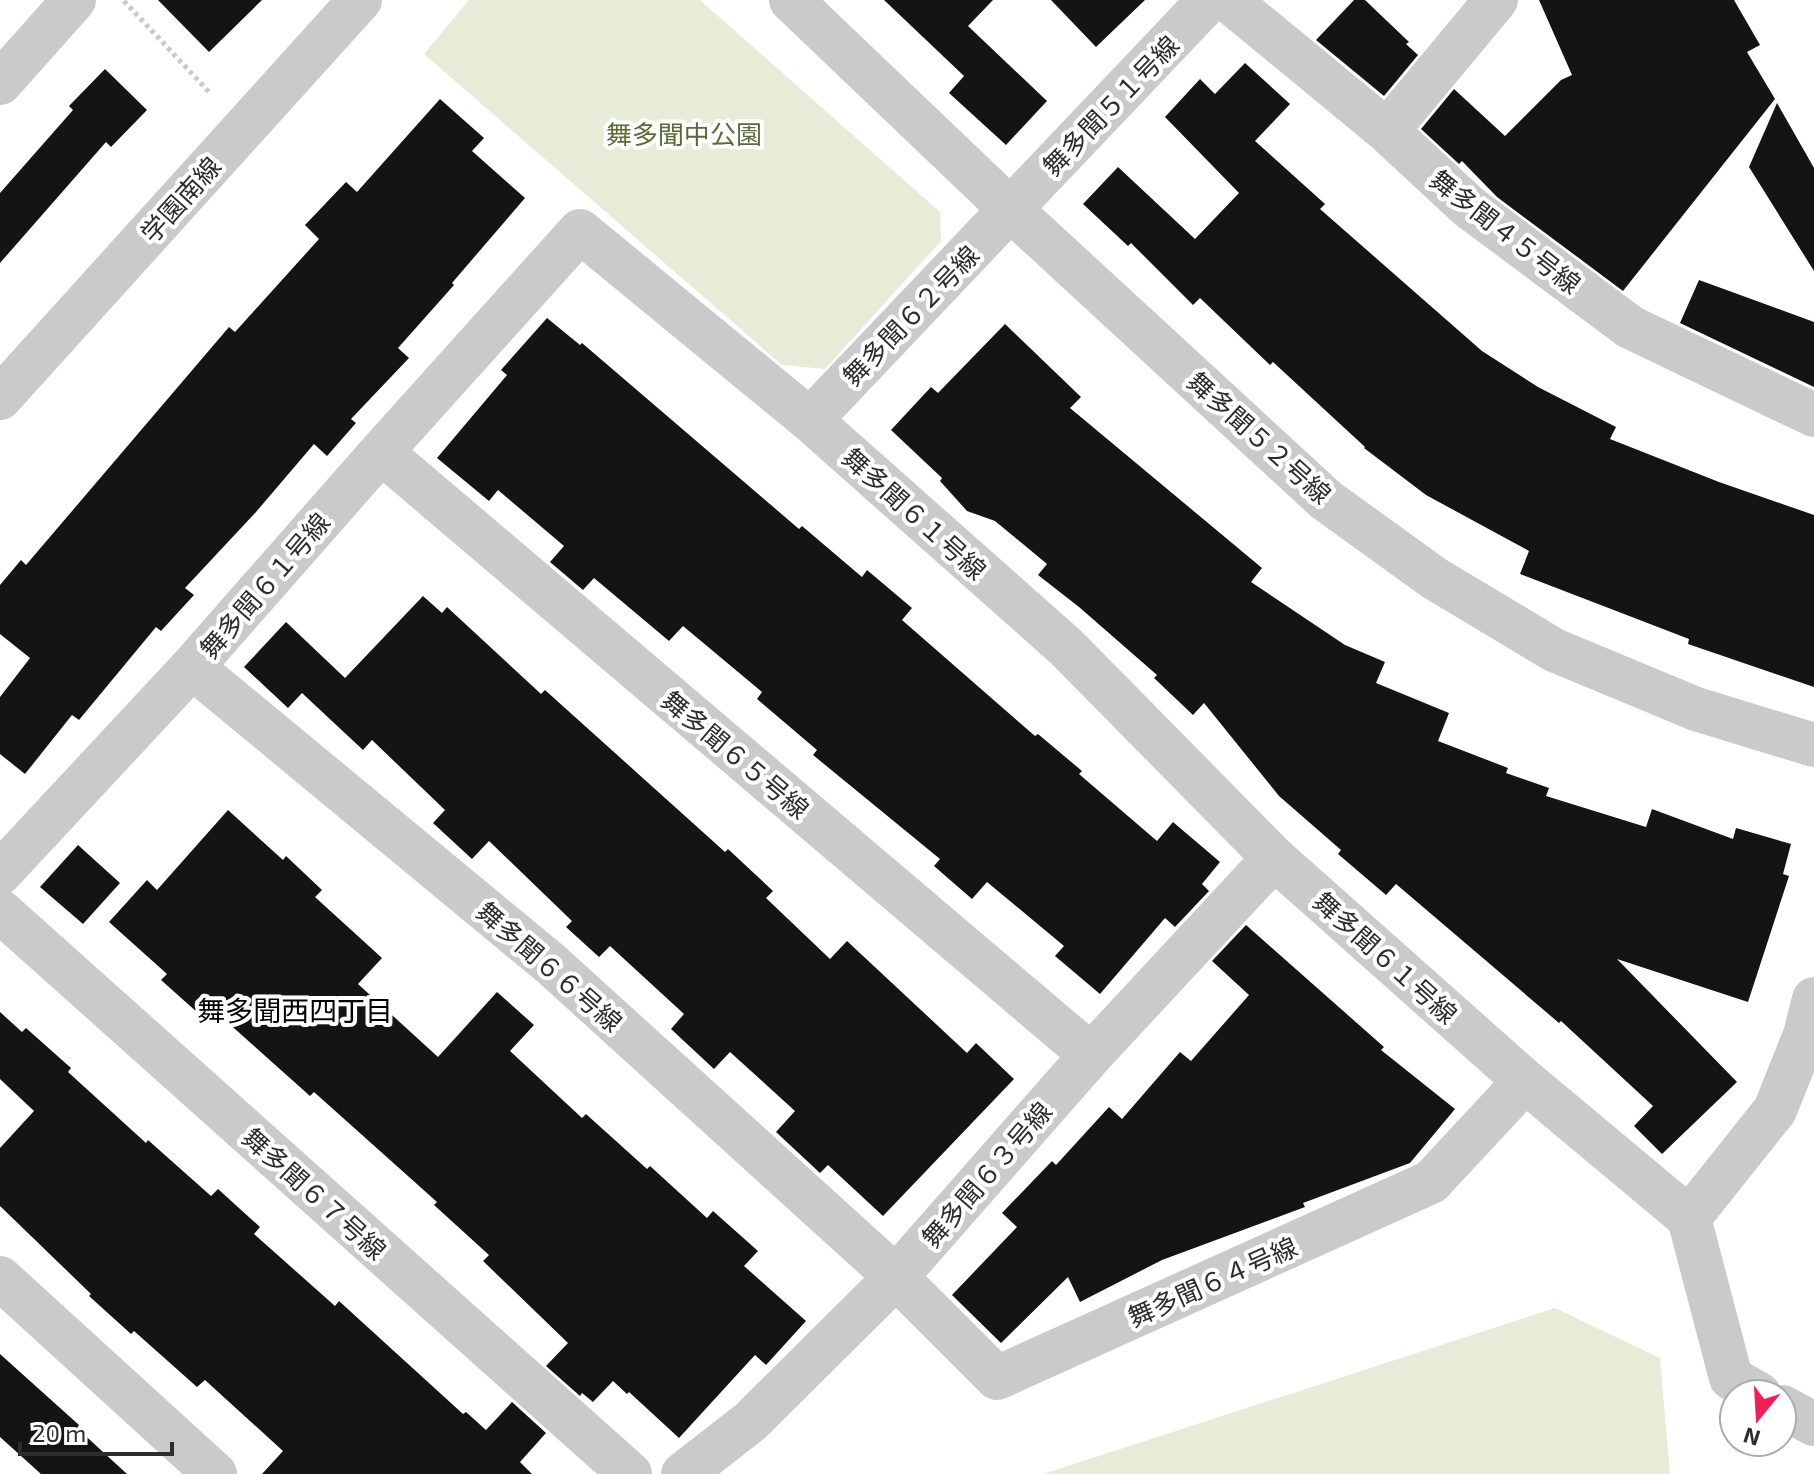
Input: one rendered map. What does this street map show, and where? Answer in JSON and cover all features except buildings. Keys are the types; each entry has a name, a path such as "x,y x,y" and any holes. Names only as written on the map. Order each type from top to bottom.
{"street":[{"path":"0,83 74,0"},
{"name":"学園南線","path":"0,398 360,0"},
{"name":"舞多聞５２号線","path":"791,0 1010,209 1326,500 1434,578 1554,650 1696,709 1814,745"},
{"name":"舞多聞５１号線","path":"1010,209 1209,0"},
{"name":"舞多聞４５号線","path":"1228,0 1387,131 1469,207 1630,327 1814,415"},
{"path":"1387,131 1496,0"},
{"name":"舞多聞６２号線","path":"810,420 1010,209"},
{"name":"舞多聞６１号線","path":"0,873 192,667 580,231 810,420 1066,647 1274,858 1525,1081 1689,1218"},
{"name":"舞多聞６５号線","path":"381,452 1091,1055"},
{"name":"舞多聞６６号線","path":"192,667 551,964 896,1277"},
{"name":"舞多聞６３号線","path":"683,1474 751,1421 896,1277 1091,1055 1274,858"},
{"name":"舞多聞６７号線","path":"0,911 630,1474"},
{"path":"1731,1378 1689,1218 1775,1110 1805,1035 1814,999"},
{"name":"舞多聞６４号線","path":"896,1277 997,1378 1431,1182 1525,1081"},
{"path":"0,1278 215,1474"}],"path":[{"path":"123,0 244,129"}],"green space":[{"name":"舞多聞中公園","path":"469,0 700,0 940,212 941,241 825,369 782,365 424,54"},
{"path":"1555,1308 1660,1358 1670,1474 1043,1474"}],"district":[{"name":"舞多聞西四丁目","path":"295,1010"}]}
